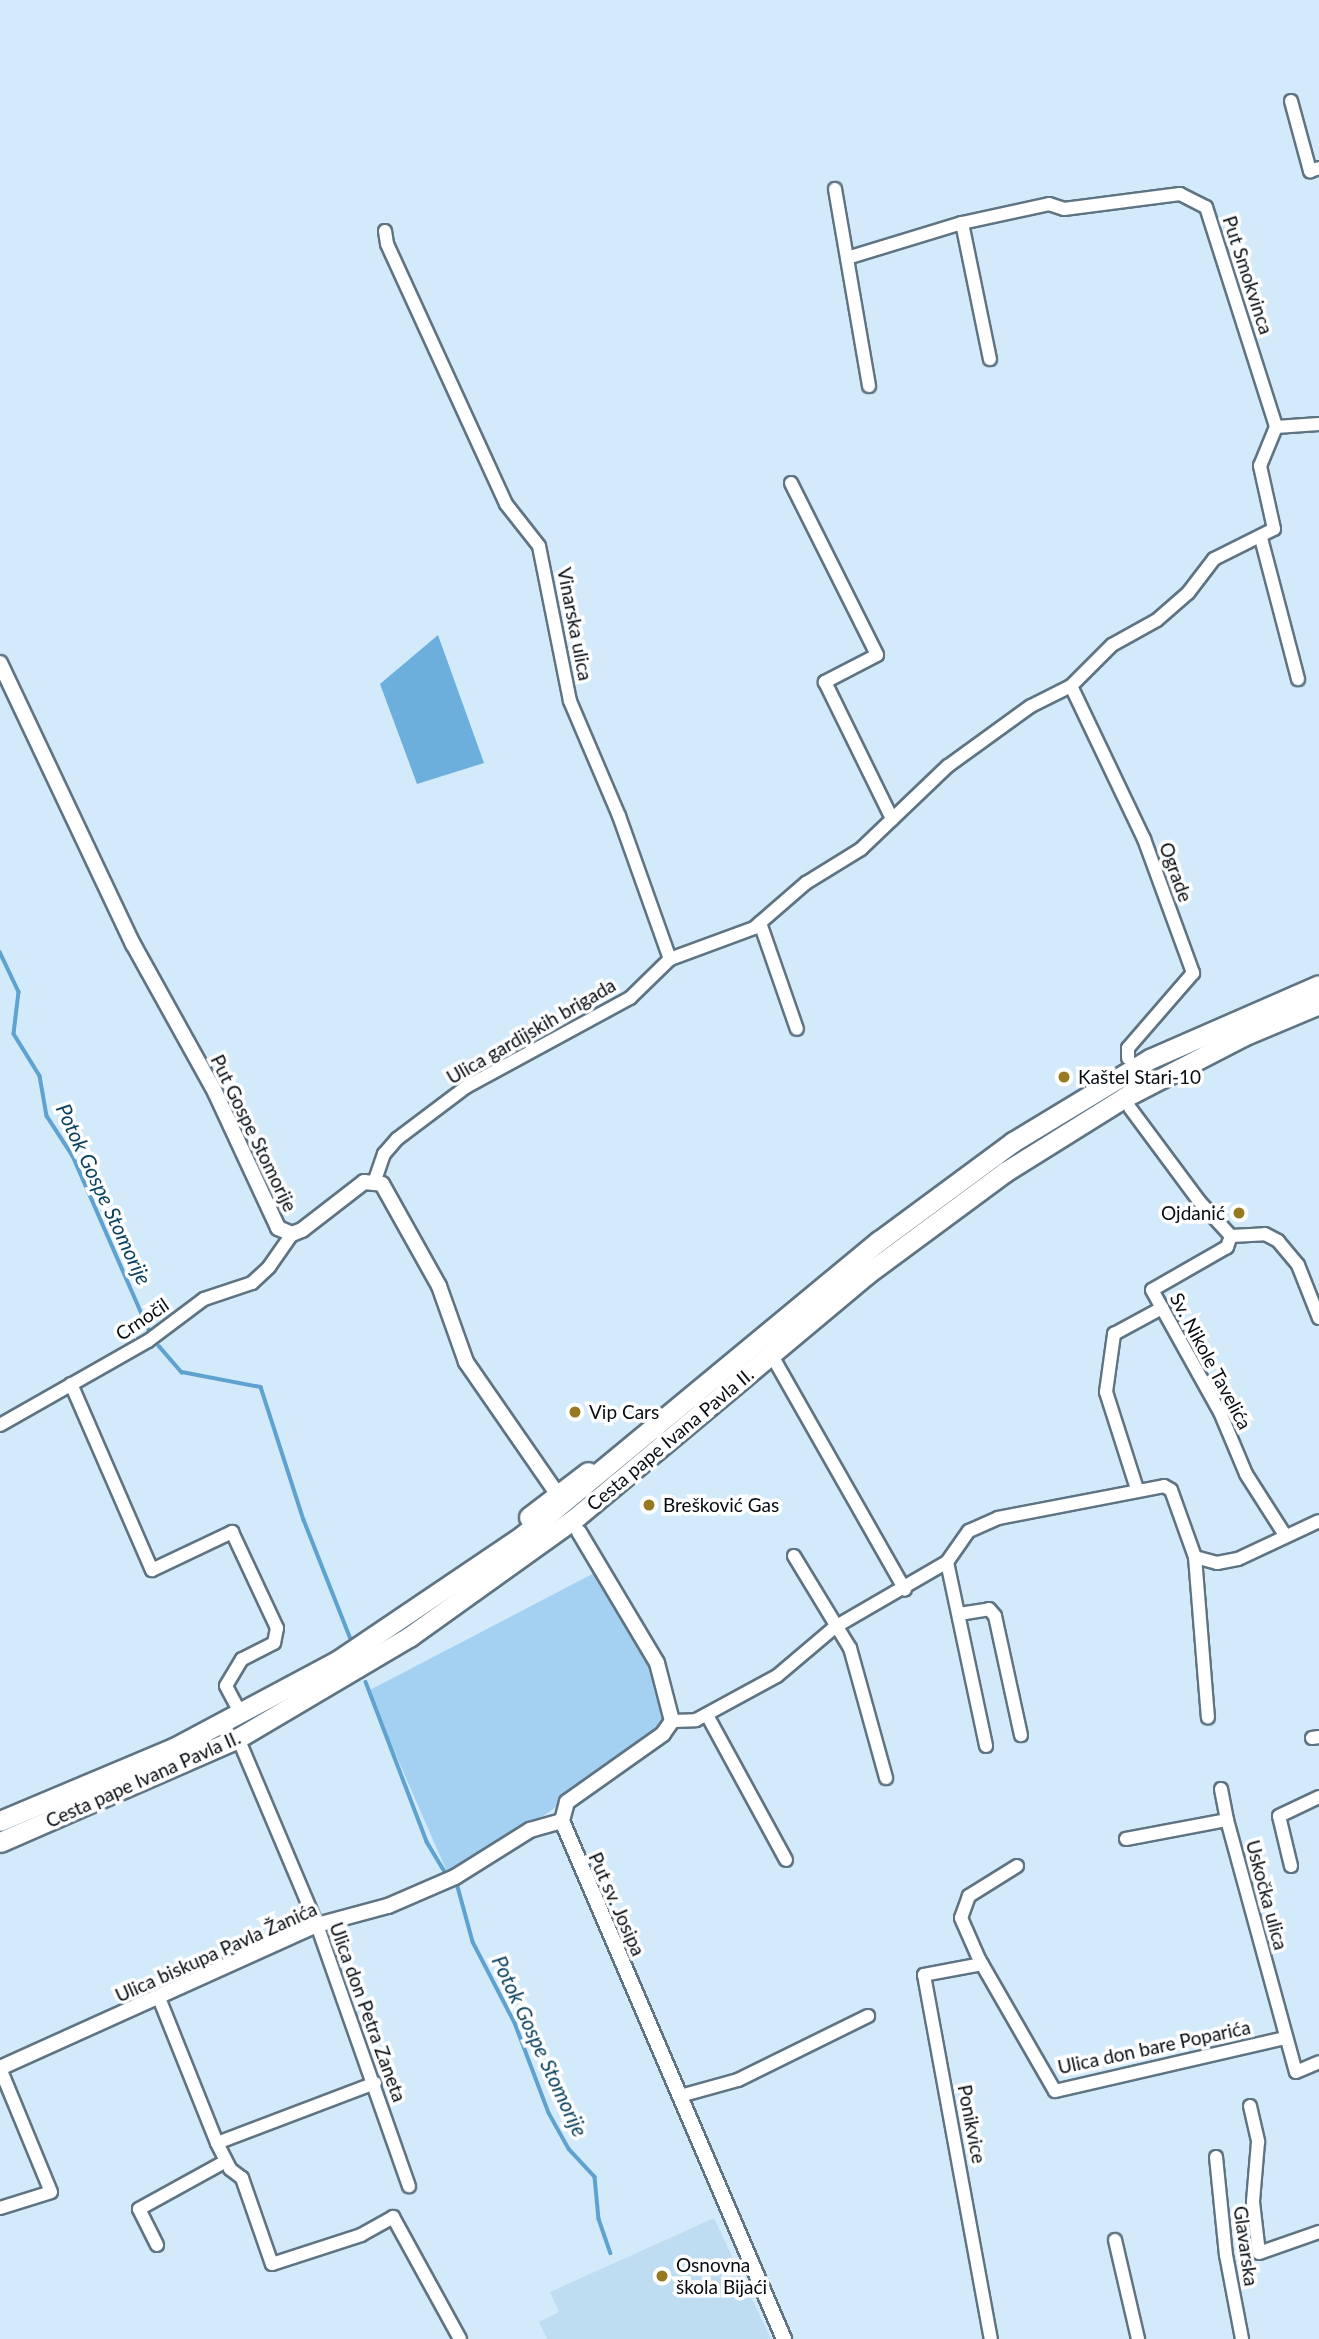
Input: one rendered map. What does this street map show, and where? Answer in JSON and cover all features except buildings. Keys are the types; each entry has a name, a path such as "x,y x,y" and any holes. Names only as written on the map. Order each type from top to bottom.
{"main road":[{"name":"Cesta pape Ivana Pavla II.","path":"0,1821 174,1748 337,1661 522,1536 612,1465 879,1241 1013,1142 1150,1059 1319,985"},
{"name":"Cesta pape Ivana Pavla II.","path":"0,1842 238,1738 409,1637 517,1563 936,1222 1078,1125 1232,1041 1319,1004"},
{"path":"517,1563 542,1559 579,1532 659,1462 679,1432"},
{"path":"522,1536 528,1518 556,1492 585,1473 612,1465"}],"street":[{"path":"1291,101 1310,171 1319,168"},
{"path":"835,189 869,386"},
{"name":"Put Smokvinca","path":"847,258 962,222 1049,204 1064,209 1180,194 1206,207 1276,427"},
{"path":"962,222 990,359"},
{"name":"Vinarska ulica","path":"385,231 387,244 506,504 539,546 570,701 619,816 670,959"},
{"path":"1298,679 1261,538 1275,529 1259,466 1276,427 1319,424"},
{"path":"791,483 877,656 825,682 892,819"},
{"name":"Ulica gardijskih brigada","path":"375,1181 384,1154 397,1139 466,1087 630,998 670,959 760,923 806,883 861,849 948,766 1031,706 1071,686 1112,645 1157,620 1188,593 1214,559 1261,538"},
{"name":"Put Gospe Stomorije","path":"0,663 133,944 215,1091 268,1212 278,1228 292,1234 364,1182 375,1181"},
{"name":"Ograde","path":"1071,686 1144,839 1194,973 1128,1048 1128,1058"},
{"path":"760,923 797,1029"},
{"path":"1130,1108 1199,1201 1231,1236 1265,1234 1278,1241 1298,1265 1319,1318"},
{"path":"375,1181 388,1191 439,1286 466,1362 556,1492"},
{"name":"Crnočil","path":"0,1425 148,1341 204,1299 252,1283 270,1267 292,1234"},
{"name":"Sv. Nikole Tavelića","path":"1231,1236 1227,1247 1152,1290 1220,1412 1246,1474 1285,1535"},
{"path":"1137,1489 1106,1392 1114,1334 1162,1308"},
{"path":"771,1354 905,1590"},
{"path":"71,1384 152,1570 232,1532 277,1628 274,1643 242,1659 226,1686 241,1714"},
{"path":"672,1721 680,1723 707,1715 777,1676 835,1627 905,1590 947,1562 970,1531 998,1518 1137,1489 1164,1486 1171,1490 1195,1557 1208,1717"},
{"path":"1195,1557 1204,1562 1238,1559 1319,1521"},
{"path":"562,1821 567,1802 663,1734 672,1721 657,1663 579,1532"},
{"path":"794,1556 850,1648 886,1778"},
{"path":"947,1562 986,1746"},
{"path":"958,1614 989,1609 995,1616 1021,1735"},
{"path":"707,1715 786,1860"},
{"name":"Ulica don Petra Zaneta","path":"238,1738 317,1925 409,2186"},
{"path":"1221,1789 1227,1820"},
{"path":"1291,1866 1279,1816 1319,1797"},
{"name":"Uskočka ulica","path":"1126,1839 1227,1820 1284,2038 1296,2072 1319,2062"},
{"name":"Ulica biskupa Pavla Žanića","path":"0,2068 317,1925 388,1906 455,1877 530,1829 562,1821"},
{"name":"Put sv. Josipa","path":"562,1821 783,2339"},
{"name":"Ulica don bare Poparića","path":"1017,1866 969,1896 961,1918 982,1964 1055,2091 1284,2038"},
{"name":"Ponikvice","path":"982,1964 924,1975 991,2339"},
{"path":"159,1998 216,2143 226,2161 242,2178 272,2264 361,2235 393,2217 406,2246 433,2285 460,2339"},
{"path":"680,2096 738,2080 868,2016"},
{"path":"0,2068 51,2192 0,2208"},
{"path":"216,2143 374,2083"},
{"path":"1250,2106 1258,2142 1253,2202 1259,2253 1319,2232"},
{"name":"Glavarska","path":"1216,2157 1226,2255 1242,2339"},
{"path":"157,2245 139,2209 226,2161"},
{"path":"1115,2240 1138,2339"}],"shaded area":[{"path":"438,635 484,763 417,784 380,684"},
{"path":"598,1571 661,1685 668,1717 655,1737 546,1814 448,1874 368,1691"},
{"name":"Osnovna škola Bijaći","path":"714,2218 771,2339 547,2339 539,2322 559,2312 550,2292"}],"waterway":[{"name":"Potok Gospe Stomorije","path":"0,952 19,992 14,1034 40,1076 47,1116 73,1156 150,1332"},
{"name":"Potok Gospe Stomorije","path":"159,1346 182,1372 261,1387 304,1520 350,1637"},
{"name":"Potok Gospe Stomorije","path":"366,1682 427,1842 444,1870"},
{"name":"Potok Gospe Stomorije","path":"458,1887 473,1942 515,2023 549,2113 569,2149 595,2177 599,2219 611,2253"}],"place":[{"name":"Kaštel Stari-10","path":"1064,1077"},
{"name":"Ojdanić","path":"1239,1213"},
{"name":"Vip Cars","path":"575,1412"},
{"name":"Brešković Gas","path":"649,1505"},
{"name":"Osnovna škola Bijaći","path":"662,2276"}]}
